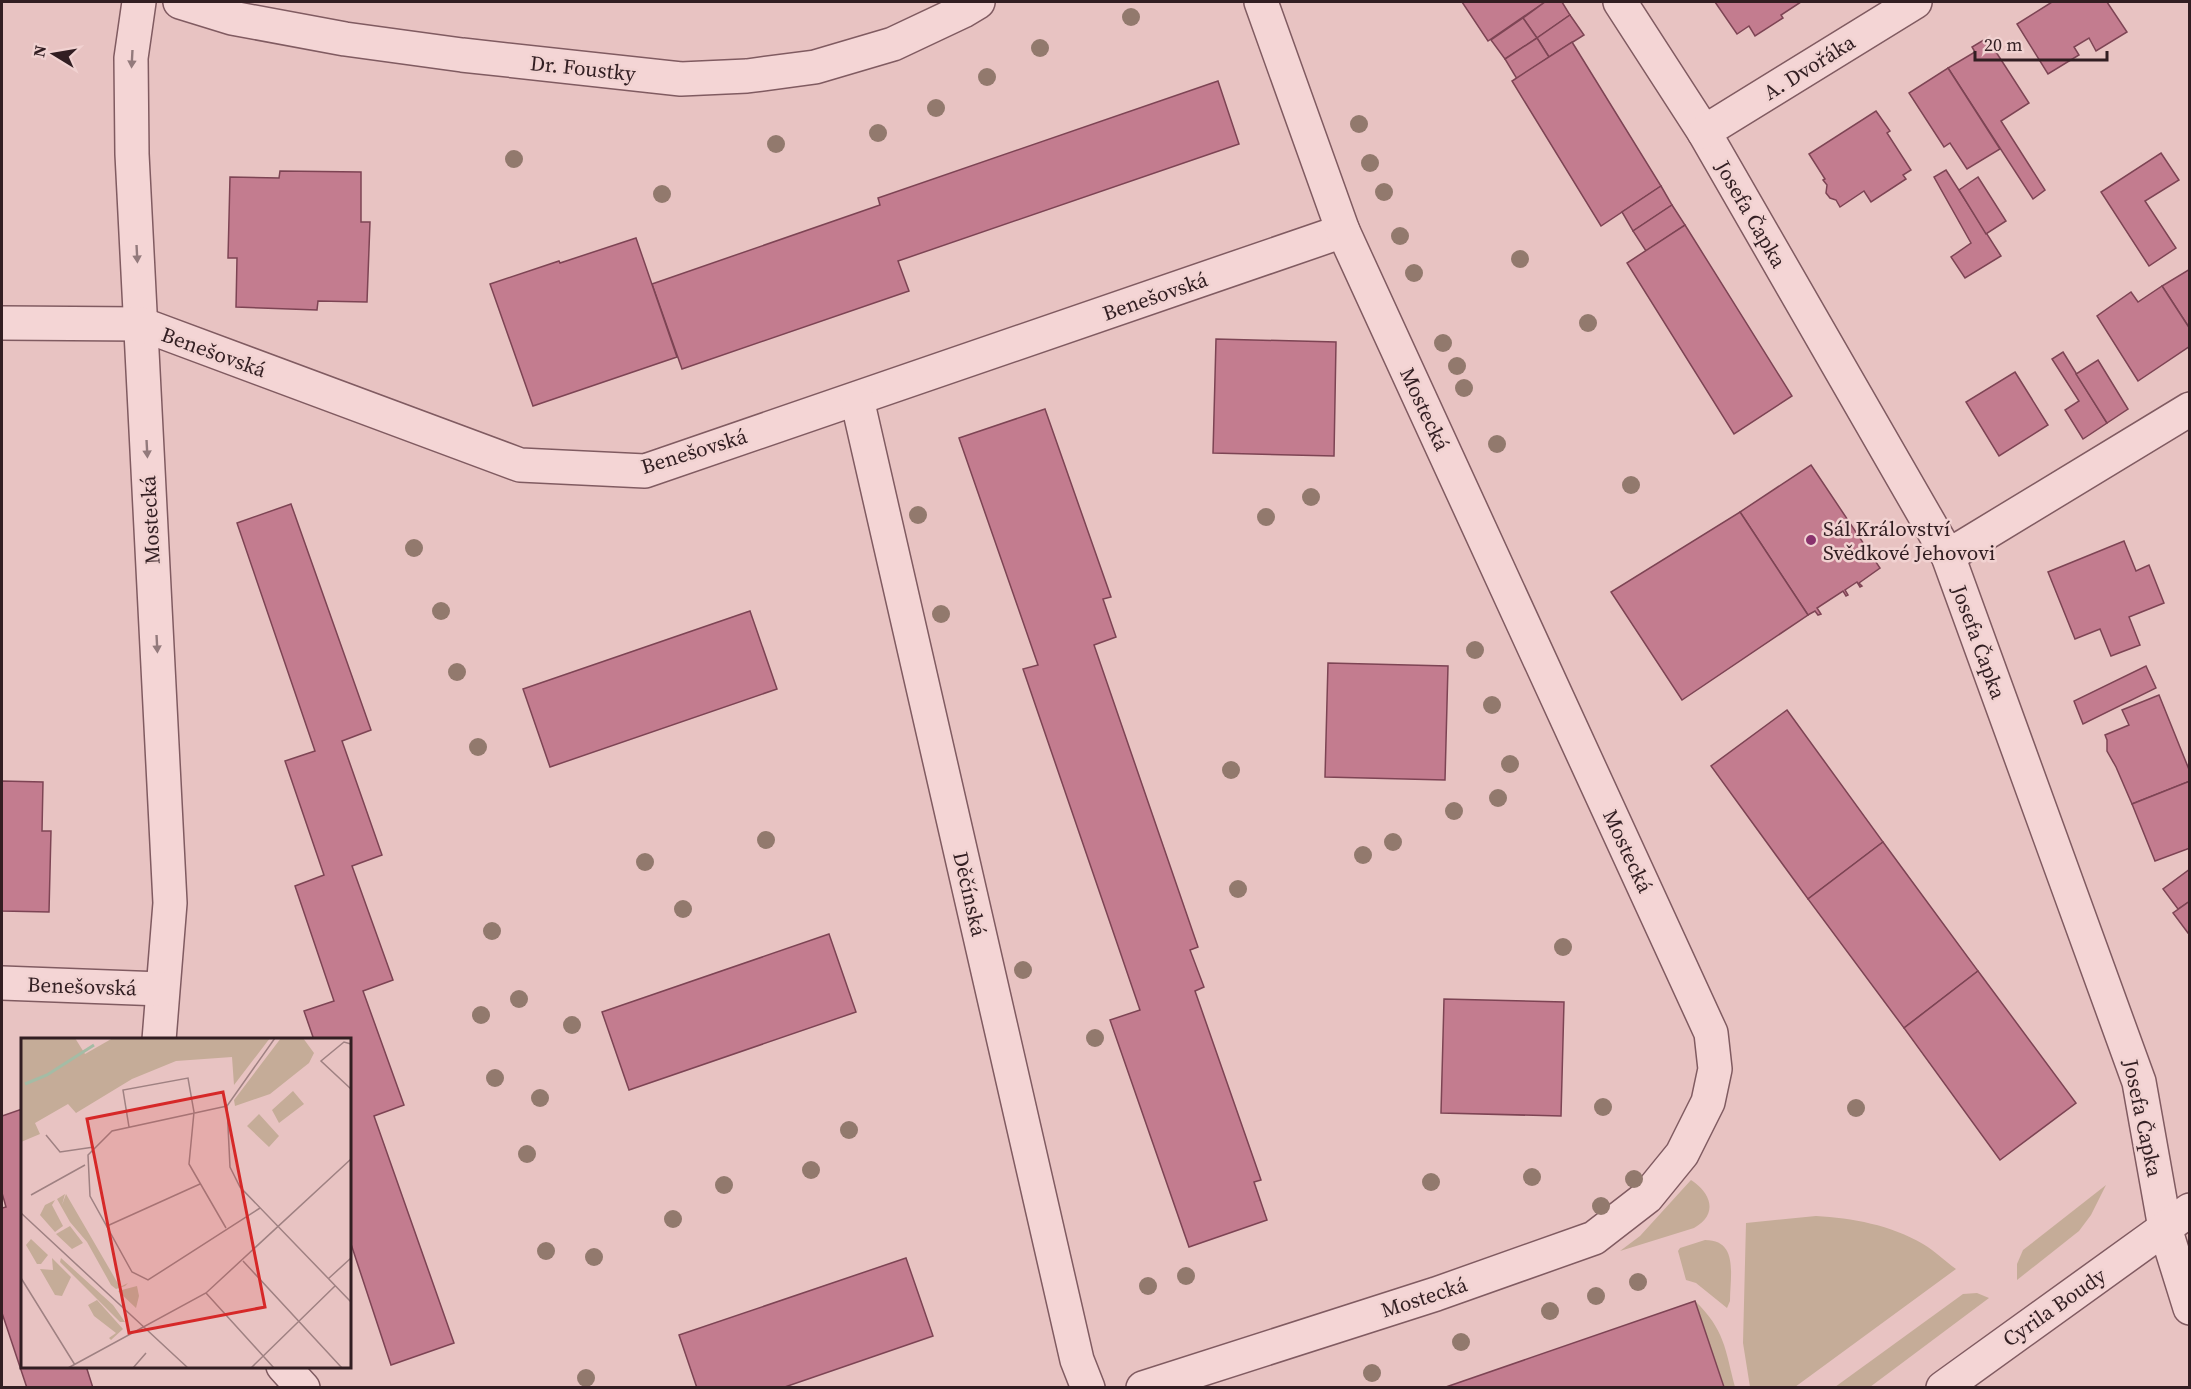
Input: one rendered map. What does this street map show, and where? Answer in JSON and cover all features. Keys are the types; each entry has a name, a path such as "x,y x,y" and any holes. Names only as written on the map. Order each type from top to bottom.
{"street":[{"name":"Mostecká","path":"139,2 131,58 132,154 170,903 159,1038"},
{"name":"Dr. Foustky","path":"180,2 232,18 345,39 462,55 681,78 747,76 815,67 892,44 978,2"},
{"name":"Mostecká","path":"1143,1388 1436,1294 1594,1238 1647,1197 1682,1154 1708,1102 1715,1069 1711,1033 1343,231 1261,2"},
{"name":"Josefa Čapka","path":"1620,2 1704,132 1948,556 2139,1082 2177,1219 2190,1308"},
{"name":"A. Dvořáka","path":"1704,132 1915,2"},
{"name":"Benešovská","path":"2,323 141,324 520,465 645,471 1343,231"},
{"name":"Děčínská","path":"856,399 1077,1360 1088,1388"},
{"path":"1948,556 2190,409"},
{"name":"Benešovská","path":"2,983 162,988"},
{"name":"Cyrila Boudy","path":"1943,1388 2177,1219"}],"shaded area":[{"path":"1691,1180 1703,1191 1709,1204 1707,1216 1702,1222 1694,1228 1620,1251 1640,1236"},
{"path":"2106,1185 2091,1215 2079,1231 2017,1280 2017,1264 2023,1250"},
{"path":"1816,1216 1885,1227 1911,1237 1956,1269 1795,1387 1750,1387 1743,1343 1746,1223"},
{"path":"1705,1240 1716,1242 1728,1253 1731,1271 1730,1301 1727,1308 1696,1283 1686,1280 1678,1251 1680,1248"},
{"path":"1977,1293 1989,1298 1870,1387 1835,1387 1963,1294"},
{"path":"1695,1301 1705,1311 1718,1331 1726,1351 1735,1387 1722,1387 1724,1386"}],"building":[{"path":"1462,2 1545,2 1488,41"},
{"path":"1545,2 1562,2 1570,15 1537,38 1523,18"},
{"path":"1715,2 1801,2 1781,15 1783,18 1755,36 1749,26 1737,34"},
{"path":"2052,2 2107,2 2127,32 2096,51 2089,38 2074,47 2079,55 2048,74 2017,24"},
{"path":"1570,15 1584,35 1549,57 1537,38"},
{"path":"1523,18 1537,38 1505,59 1491,40"},
{"path":"1537,38 1549,57 1517,79 1505,59"},
{"path":"1987,38 2029,103 2001,121 2045,190 2033,199 1948,68 1975,52 1972,47"},
{"path":"1572,42 1661,186 1601,226 1512,81"},
{"path":"1948,68 2000,149 1967,169 1950,143 1944,147 1909,93"},
{"path":"1218,81 1239,144 898,261 909,291 682,369 652,284 880,205 878,198"},
{"path":"1876,111 1890,131 1887,133 1911,170 1903,175 1906,179 1871,202 1864,191 1840,207 1836,200 1830,198 1826,193 1827,185 1823,180 1825,179 1809,154"},
{"path":"2161,153 2179,180 2145,201 2176,248 2149,266 2101,192"},
{"path":"1946,170 2001,256 1965,278 1951,257 1971,243 1934,177"},
{"path":"280,171 361,172 361,222 370,222 367,302 318,301 317,310 236,307 237,258 228,258 230,177 279,178"},
{"path":"1978,177 2006,221 1986,234 1959,190"},
{"path":"1661,186 1672,205 1633,231 1622,212"},
{"path":"1672,205 1685,225 1646,251 1633,231"},
{"path":"1685,225 1792,396 1734,434 1627,263"},
{"path":"636,238 677,357 533,406 490,284"},
{"path":"2190,269 2190,329 2162,286"},
{"path":"2162,286 2190,329 2190,346 2138,381 2097,316 2131,292 2138,302"},
{"path":"1216,339 1336,342 1334,456 1213,453"},
{"path":"2063,352 2107,423 2083,439 2065,410 2079,401 2052,359"},
{"path":"2098,360 2128,409 2107,423 2076,374"},
{"path":"2015,372 2048,425 1999,456 1966,402"},
{"path":"1045,409 1111,597 1103,599 1116,637 1094,645 1198,947 1190,950 1204,987 1195,991 1261,1180 1254,1182 1267,1220 1189,1247 1110,1020 1140,1010 1023,669 1038,665 959,438"},
{"path":"1811,465 1880,568 1859,583 1862,586 1860,587 1857,582 1845,590 1848,595 1846,596 1843,591 1817,608 1821,614 1818,615 1815,611 1808,615 1740,512"},
{"path":"291,504 371,730 342,741 382,855 352,866 393,980 363,991 404,1105 374,1116 454,1343 391,1365 351,1244 351,1038 313,1038 304,1011 334,1001 295,886 324,875 285,761 315,751 237,523"},
{"path":"1740,512 1808,615 1682,700 1611,592"},
{"path":"2124,541 2136,571 2149,565 2164,603 2129,617 2140,645 2111,656 2100,629 2075,639 2048,572"},
{"path":"750,611 777,689 550,767 523,689"},
{"path":"1328,663 1448,666 1445,780 1325,777"},
{"path":"2146,666 2156,688 2083,724 2074,701"},
{"path":"2159,695 2190,772 2190,781 2132,804 2107,751 2105,735 2129,725 2122,710"},
{"path":"1787,710 1883,842 1808,899 1711,766"},
{"path":"2,781 43,782 42,831 51,831 49,912 2,911"},
{"path":"2190,781 2190,848 2155,861 2132,804"},
{"path":"1883,842 1978,971 1904,1028 1808,899"},
{"path":"2190,869 2190,901 2178,909 2163,889"},
{"path":"2190,901 2190,932 2188,933 2173,913"},
{"path":"829,934 856,1012 629,1090 602,1012"},
{"path":"1978,971 2076,1103 2000,1160 1904,1028"},
{"path":"1444,999 1564,1002 1561,1116 1441,1113"},
{"path":"21,1109 21,1368 87,1368 93,1388 27,1388 2,1313 2,1208 6,1207 2,1193 2,1116"},
{"path":"906,1258 933,1336 782,1388 697,1388 679,1335"},
{"path":"1695,1301 1724,1387 1722,1388 1443,1388"}],"place":[{"name":"Sál Království Svědkové Jehovovi","path":"1811,540"}]}
